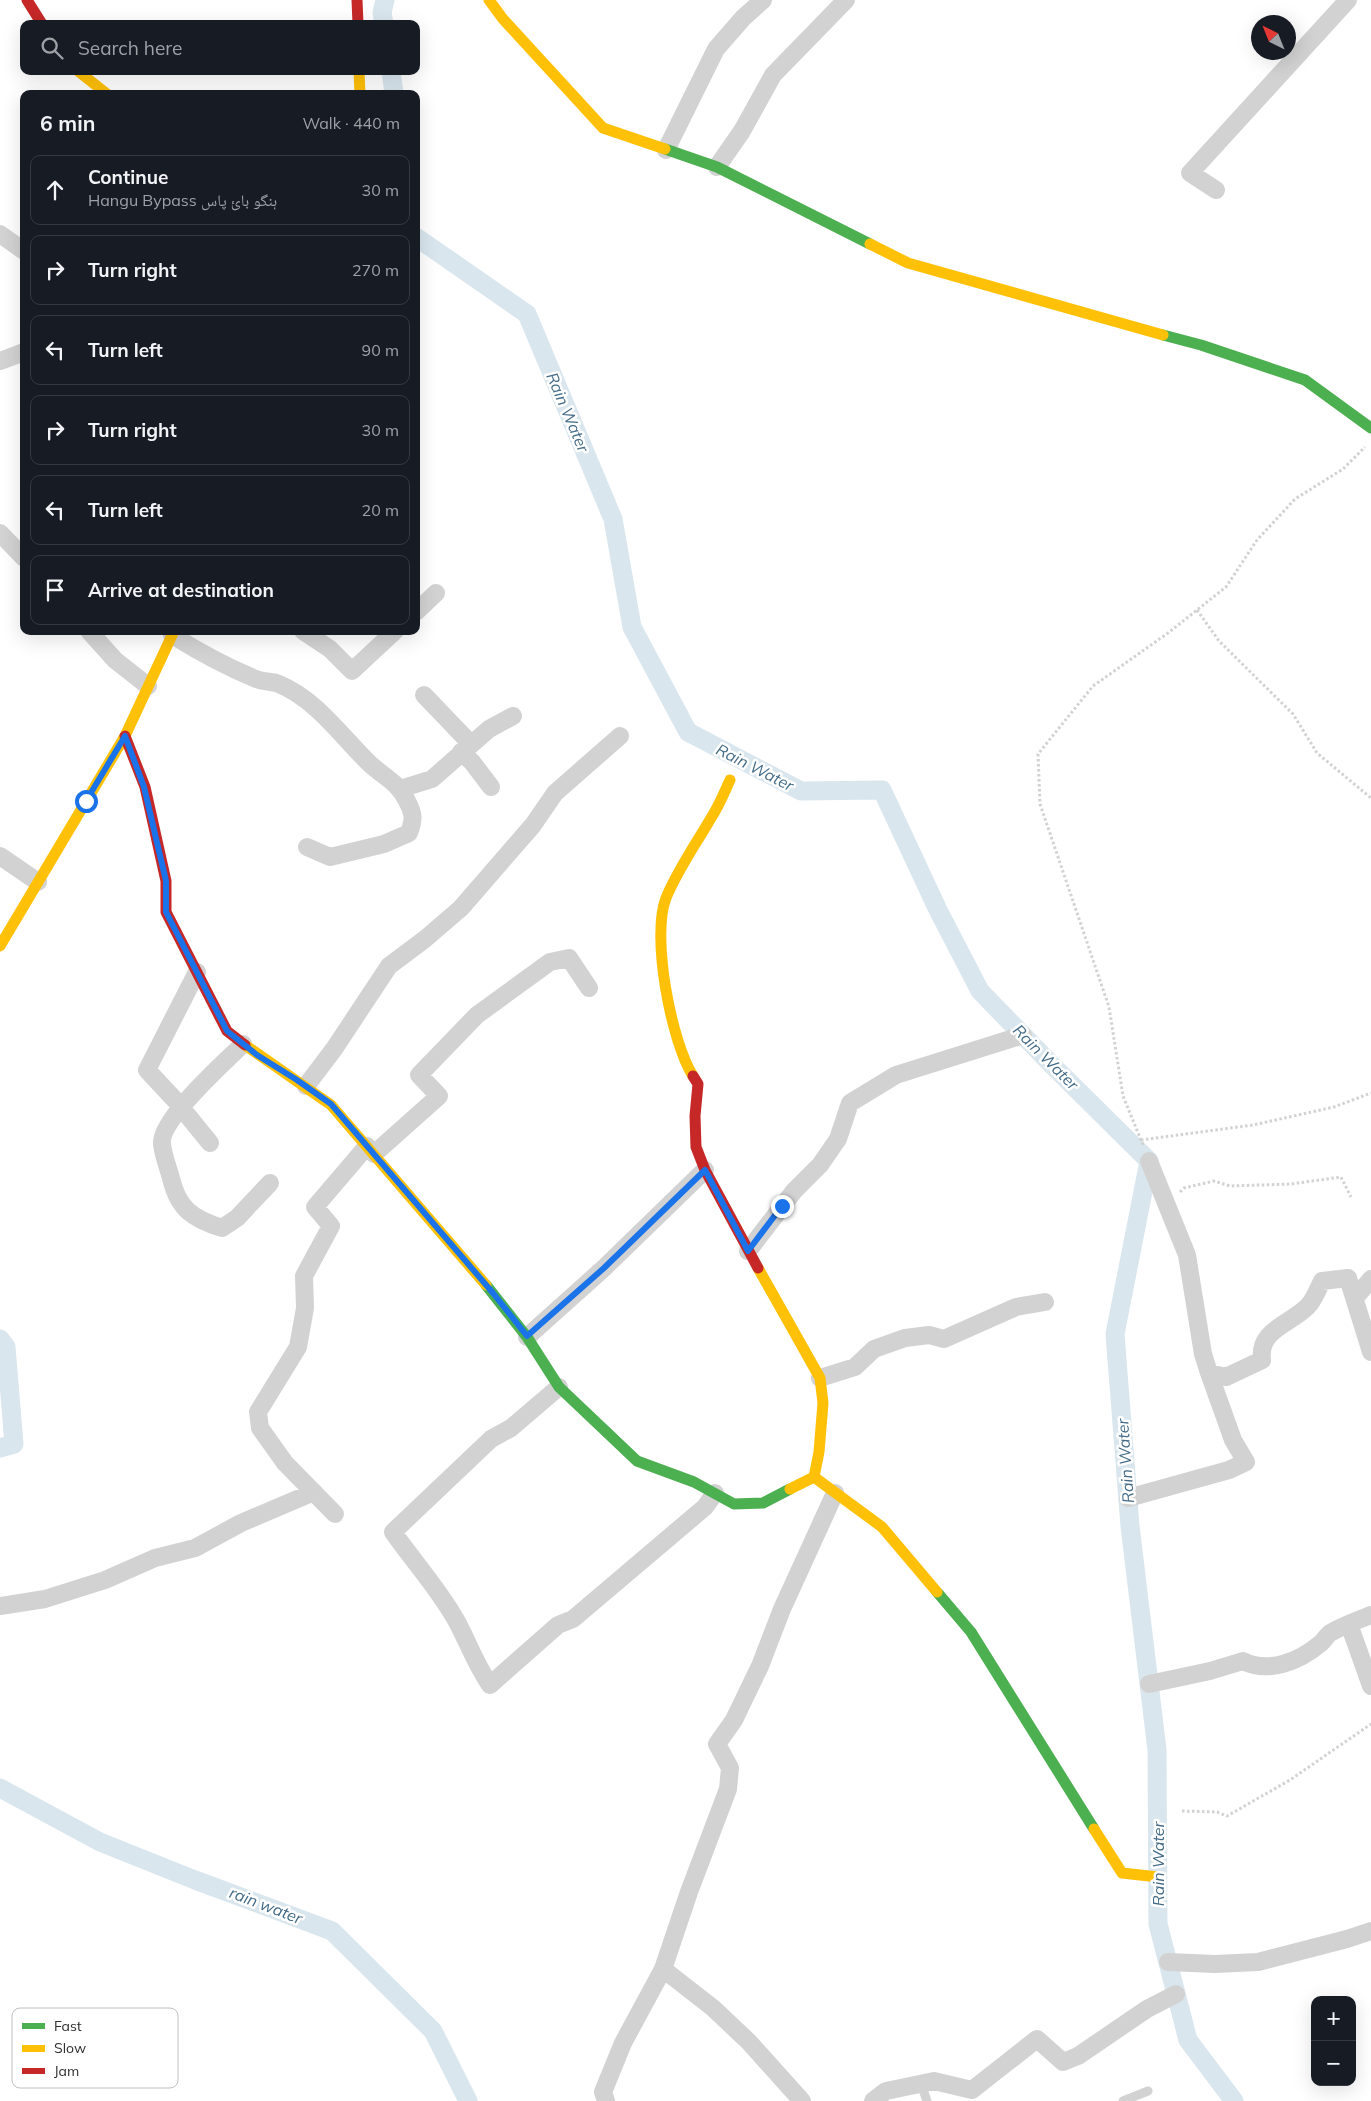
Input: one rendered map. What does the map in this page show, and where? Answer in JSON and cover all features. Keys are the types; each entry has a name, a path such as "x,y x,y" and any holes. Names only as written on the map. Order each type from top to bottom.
{"street":[{"path":"27,0 40,20"},
{"path":"358,0 358,20"},
{"path":"666,150 716,49 743,18 763,0"},
{"path":"717,168 742,131 773,75 846,0"},
{"path":"1216,190 1190,173 1348,0"},
{"path":"498,4 603,128 717,168 908,263 1201,345 1305,380 1371,428"},
{"path":"83,75 101,90"},
{"path":"359,75 360,90"},
{"path":"0,234 20,249"},
{"path":"0,361 20,354"},
{"path":"0,533 20,554"},
{"path":"420,608 436,593"},
{"path":"93,635 115,660 148,686"},
{"path":"0,946 125,736 172,635"},
{"path":"176,635 205,656 258,680 278,683 305,699 338,729 354,749 378,772 396,783 407,800 414,818 409,833 384,844 330,857 307,847"},
{"path":"309,635 330,649 352,671 392,635"},
{"path":"424,695 466,748 472,762 490,787"},
{"path":"400,789 432,779 489,729 513,716"},
{"path":"125,736 147,797 166,881 166,912 227,1031 257,1055 331,1104 493,1293 527,1336 559,1387 637,1461 694,1482 734,1504 763,1503 814,1477"},
{"path":"306,1086 334,1049 389,966 461,908 533,825 556,793 620,736"},
{"path":"730,780 712,817 691,849 666,898 660,918 666,998 684,1062 698,1084 695,1116 696,1147 705,1170 748,1251 820,1378 823,1403 819,1452 814,1477"},
{"path":"0,856 38,882"},
{"path":"335,1514 284,1462 260,1428 258,1412 298,1347 305,1308 304,1276 331,1226 315,1208 370,1150 439,1096 419,1075 477,1015 550,962 569,958 589,988"},
{"path":"197,972 147,1070 210,1143"},
{"path":"748,1251 794,1191 820,1165 838,1139 850,1103 896,1075 1023,1035"},
{"path":"243,1044 169,1121 161,1143 175,1193 186,1211 203,1222 222,1228 237,1218 258,1198 270,1183"},
{"path":"1128,1498 1229,1470 1246,1462 1232,1440 1209,1373 1203,1354 1187,1255 1149,1161"},
{"path":"527,1336 604,1268 705,1170"},
{"path":"1209,1373 1226,1377 1262,1360 1261,1352 1269,1333 1310,1305 1322,1281 1348,1278 1371,1352"},
{"path":"1354,1298 1371,1279"},
{"path":"820,1378 855,1367 874,1349 905,1338 929,1335 944,1339 1016,1307 1046,1302"},
{"path":"559,1387 511,1428 491,1439 393,1532 434,1584 456,1621 478,1668 490,1686 558,1625 573,1619 705,1507 715,1494"},
{"path":"814,1477 882,1527 971,1632 1122,1873 1158,1877"},
{"path":"0,1606 45,1599 105,1580 155,1558 196,1548 241,1523 314,1492"},
{"path":"606,2101 603,2092 622,2043 663,1969 689,1892 728,1789 730,1768 717,1744 734,1720 760,1666 782,1608 835,1493"},
{"path":"1149,1684 1210,1671 1242,1661 1254,1666 1273,1666 1288,1662 1322,1642 1329,1633 1371,1615"},
{"path":"1350,1624 1371,1686"},
{"path":"1168,1962 1215,1964 1258,1962 1371,1931"},
{"path":"663,1969 712,2008 749,2042 802,2101"},
{"path":"873,2101 886,2091 934,2081 972,2090 1037,2040 1063,2062 1078,2056 1147,2009 1176,1994"}],"lane":[{"path":"921,2084 927,2101"},
{"path":"1123,2101 1148,2091"}],"path":[{"path":"1149,1161 1123,1096 1108,1007 1040,804 1038,754 1093,686 1226,587 1257,540 1295,499 1343,470 1371,441"},
{"path":"1197,610 1219,641 1293,714 1316,752 1371,798"},
{"path":"1141,1140 1253,1125 1334,1107 1371,1093"},
{"path":"1167,1206 1184,1188 1214,1181 1230,1186 1239,1186 1291,1184 1341,1177 1351,1197"},
{"path":"1182,1811 1217,1812 1227,1816 1290,1780 1371,1724"}],"waterway":[{"name":"Rain Water","path":"383,20 382,13 385,0"},
{"name":"Rain Water","path":"392,75 393,90"},
{"name":"Rain Water","path":"420,240 527,314 613,519 632,627 688,732 801,791 882,790 938,910 980,991 1149,1161 1115,1334 1130,1526 1157,1750 1158,1924 1188,2040 1234,2101"},
{"name":"rain water","path":"0,1339 6,1347 14,1444 0,1448"},
{"name":"rain water","path":"0,1788 100,1842 332,1931 433,2031 468,2101"}],"traffic: fast":[{"path":"665,149 717,167 870,244"},
{"path":"1163,335 1201,345 1305,380 1371,428"},
{"path":"486,1285 527,1337 559,1387 637,1461 694,1482 734,1504 763,1503 790,1489"},
{"path":"937,1592 971,1632 1094,1829"}],"traffic: slow":[{"path":"489,0 503,19 603,128 665,149"},
{"path":"83,75 102,90"},
{"path":"359,75 360,90"},
{"path":"870,244 908,263 1163,335"},
{"path":"0,946 125,736 172,635"},
{"path":"693,1076 677,1039 671,1014 662,962 662,915 666,898 676,877 716,809 730,780"},
{"path":"245,1045 331,1105 486,1285"},
{"path":"758,1268 820,1378 823,1403 819,1452 814,1477"},
{"path":"790,1489 814,1477 882,1527 937,1592"},
{"path":"1094,1829 1122,1873 1158,1877"}],"traffic: jam":[{"path":"27,0 40,20"},
{"path":"357,0 358,20"},
{"path":"125,736 145,787 166,881 166,912 227,1031 245,1045"},
{"path":"693,1076 698,1084 695,1116 696,1147 705,1170 758,1268"}],"route":[{"path":"86,801 125,736 144,787 166,881 166,912 227,1031 257,1055 331,1104 493,1293 527,1336 604,1268 705,1170 748,1251 782,1206"}]}
